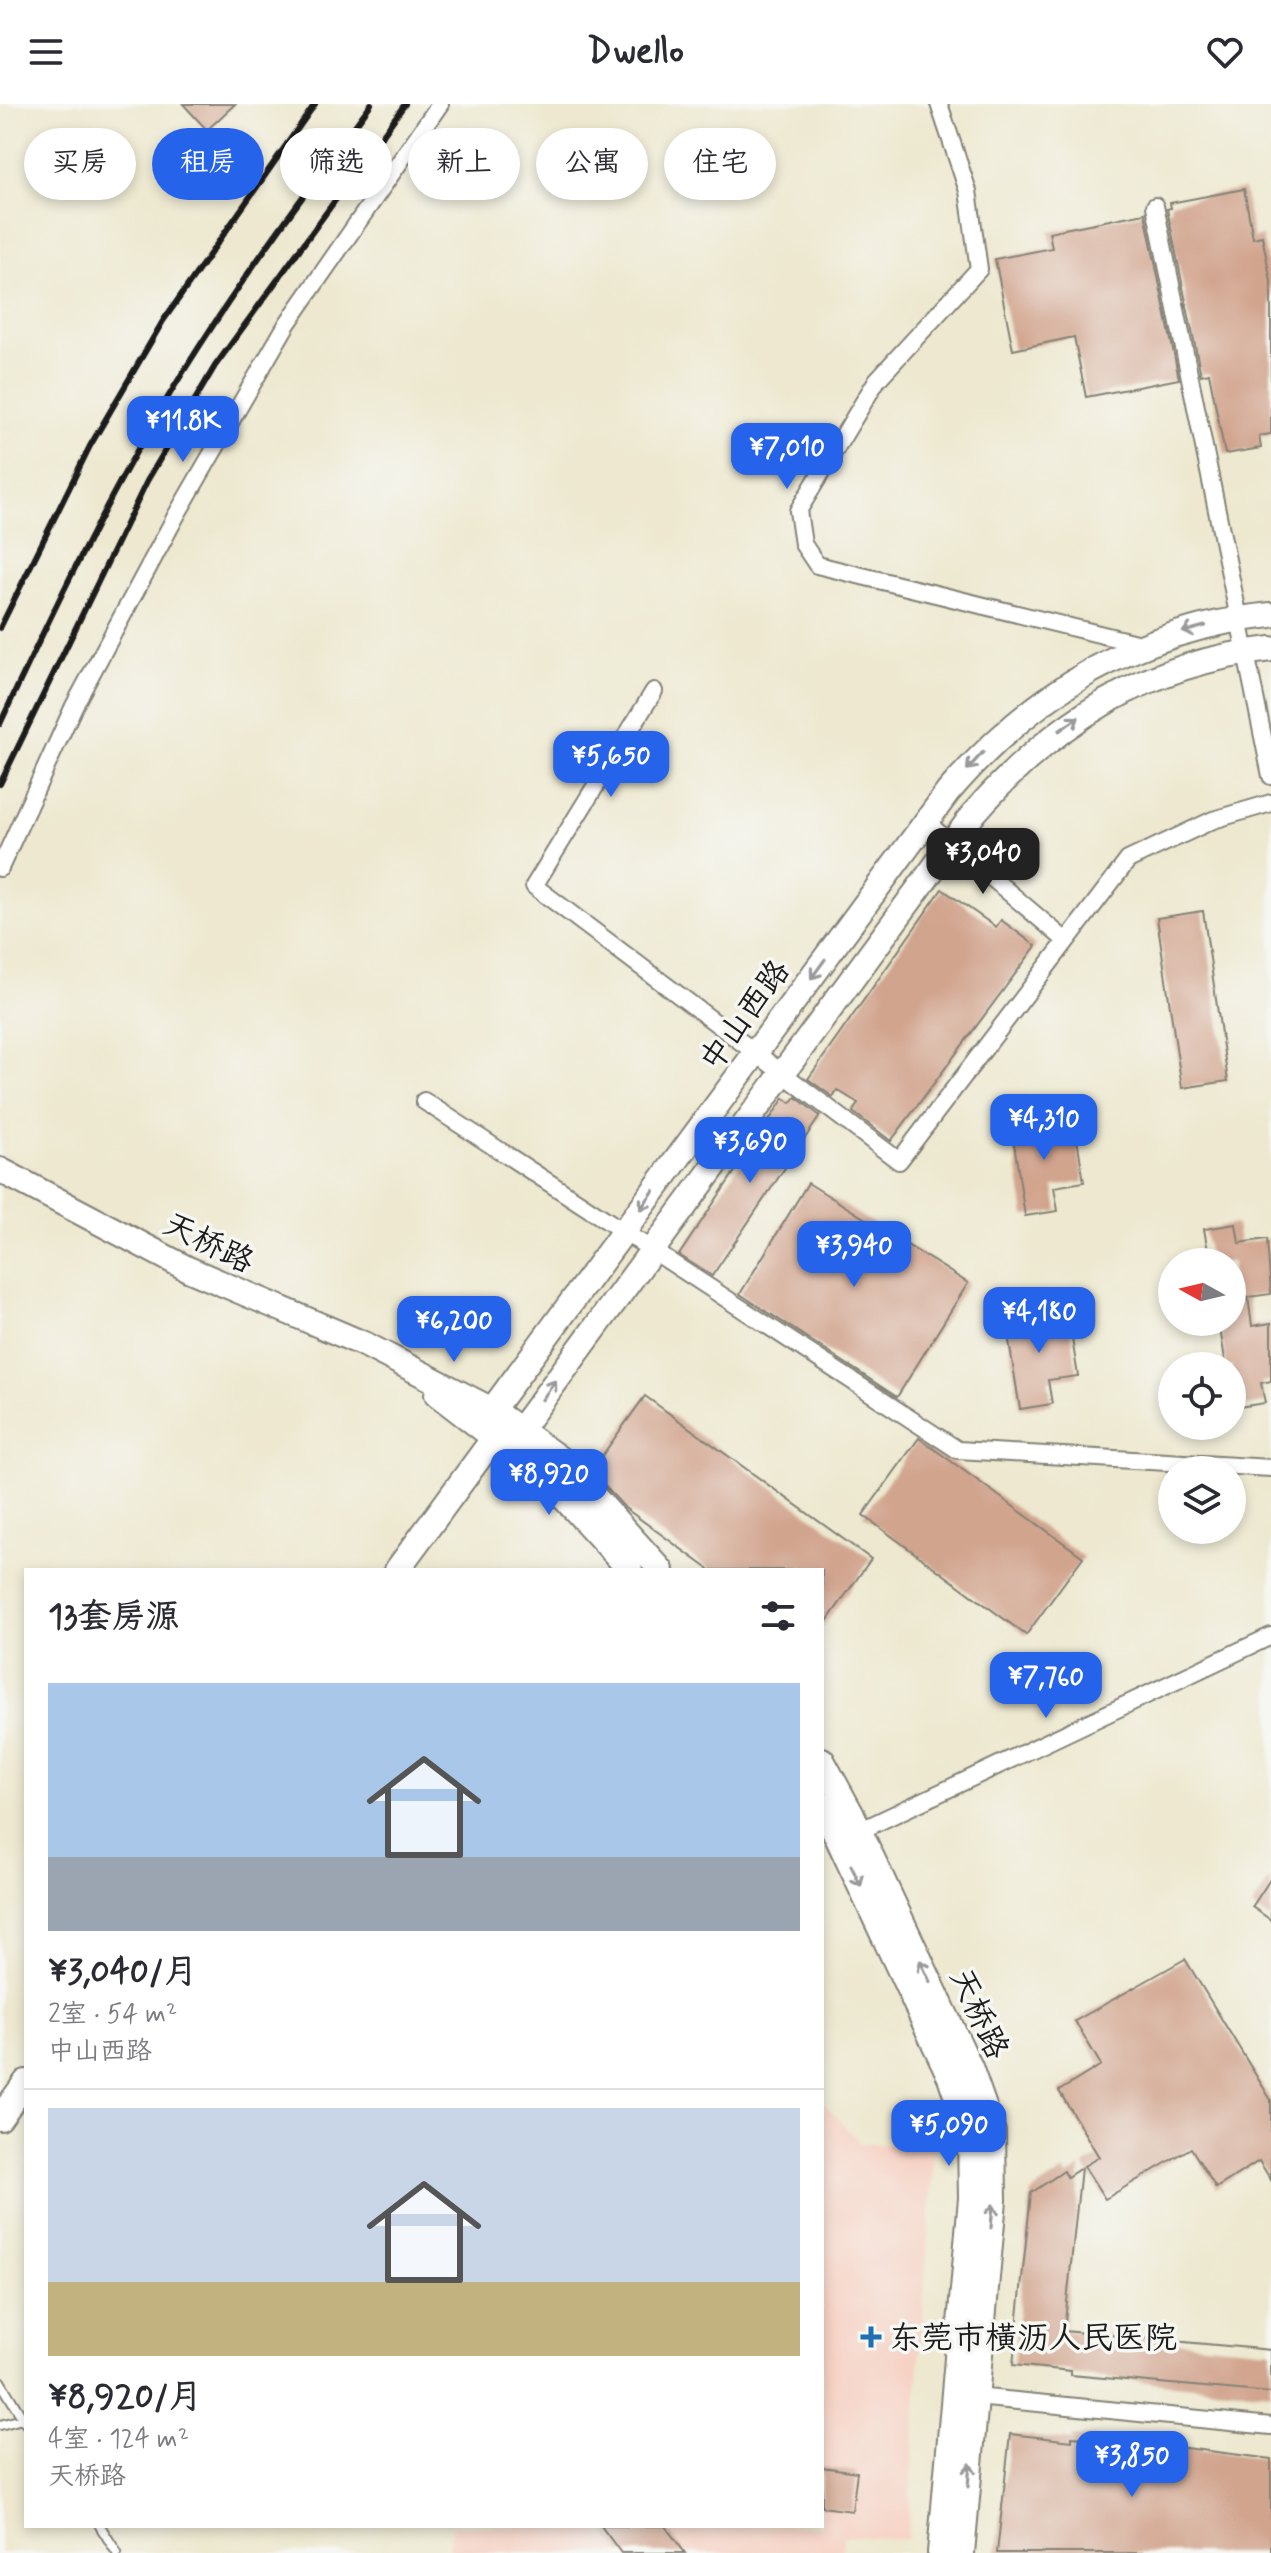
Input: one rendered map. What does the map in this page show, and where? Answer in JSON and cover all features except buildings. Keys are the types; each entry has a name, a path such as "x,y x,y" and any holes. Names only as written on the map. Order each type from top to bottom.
{"main road":[{"name":"中山西路","path":"492,1410 926,822 981,755 1017,721 1099,665 1144,645 1239,618 1271,615"},
{"name":"中山西路","path":"520,1430 952,844 1005,778 1075,719 1156,676 1245,652 1271,649"},
{"name":"天桥路","path":"0,1170 209,1280 394,1360 492,1410 560,1459 659,1568"},
{"name":"天桥路","path":"394,1360 545,1477 628,1568"},
{"path":"492,1410 493,1439"},
{"path":"398,1568 493,1439 520,1430"},
{"name":"天桥路","path":"824,1766 849,1836 950,2077 970,2136 971,2198 940,2553"},
{"name":"天桥路","path":"824,1807 849,1836 970,2067 993,2132 994,2200 962,2553"},
{"path":"0,2118 24,2085"}],"street":[{"path":"0,868 74,706 185,500 287,324 440,104"},
{"path":"939,104 968,191 979,269 877,380 798,511 803,544 817,565 1144,645"},
{"path":"1155,206 1271,776"},
{"path":"654,691 534,886 899,1161 1128,860 1213,820 1271,803"},
{"path":"926,822 1065,940"},
{"path":"424,1101 958,1450 1271,1468"},
{"path":"849,1836 1271,1636"},
{"path":"976,2397 1271,2426"}],"lane":[{"path":"0,2381 24,2422 0,2425"},
{"path":"101,2528 117,2553"}],"shaded area":[{"name":"东莞市横沥人民医院","path":"824,2103 860,2143 934,2148 907,2540 843,2536 842,2553 449,2553 452,2528 824,2528"}],"railway":[{"path":"0,628 90,446 163,321 315,104"},
{"path":"0,724 93,532 171,392 240,285 371,104"},
{"path":"0,784 147,481 215,366 405,104"}],"place":[{"name":"东莞市横沥人民医院","path":"871,2337"}]}
